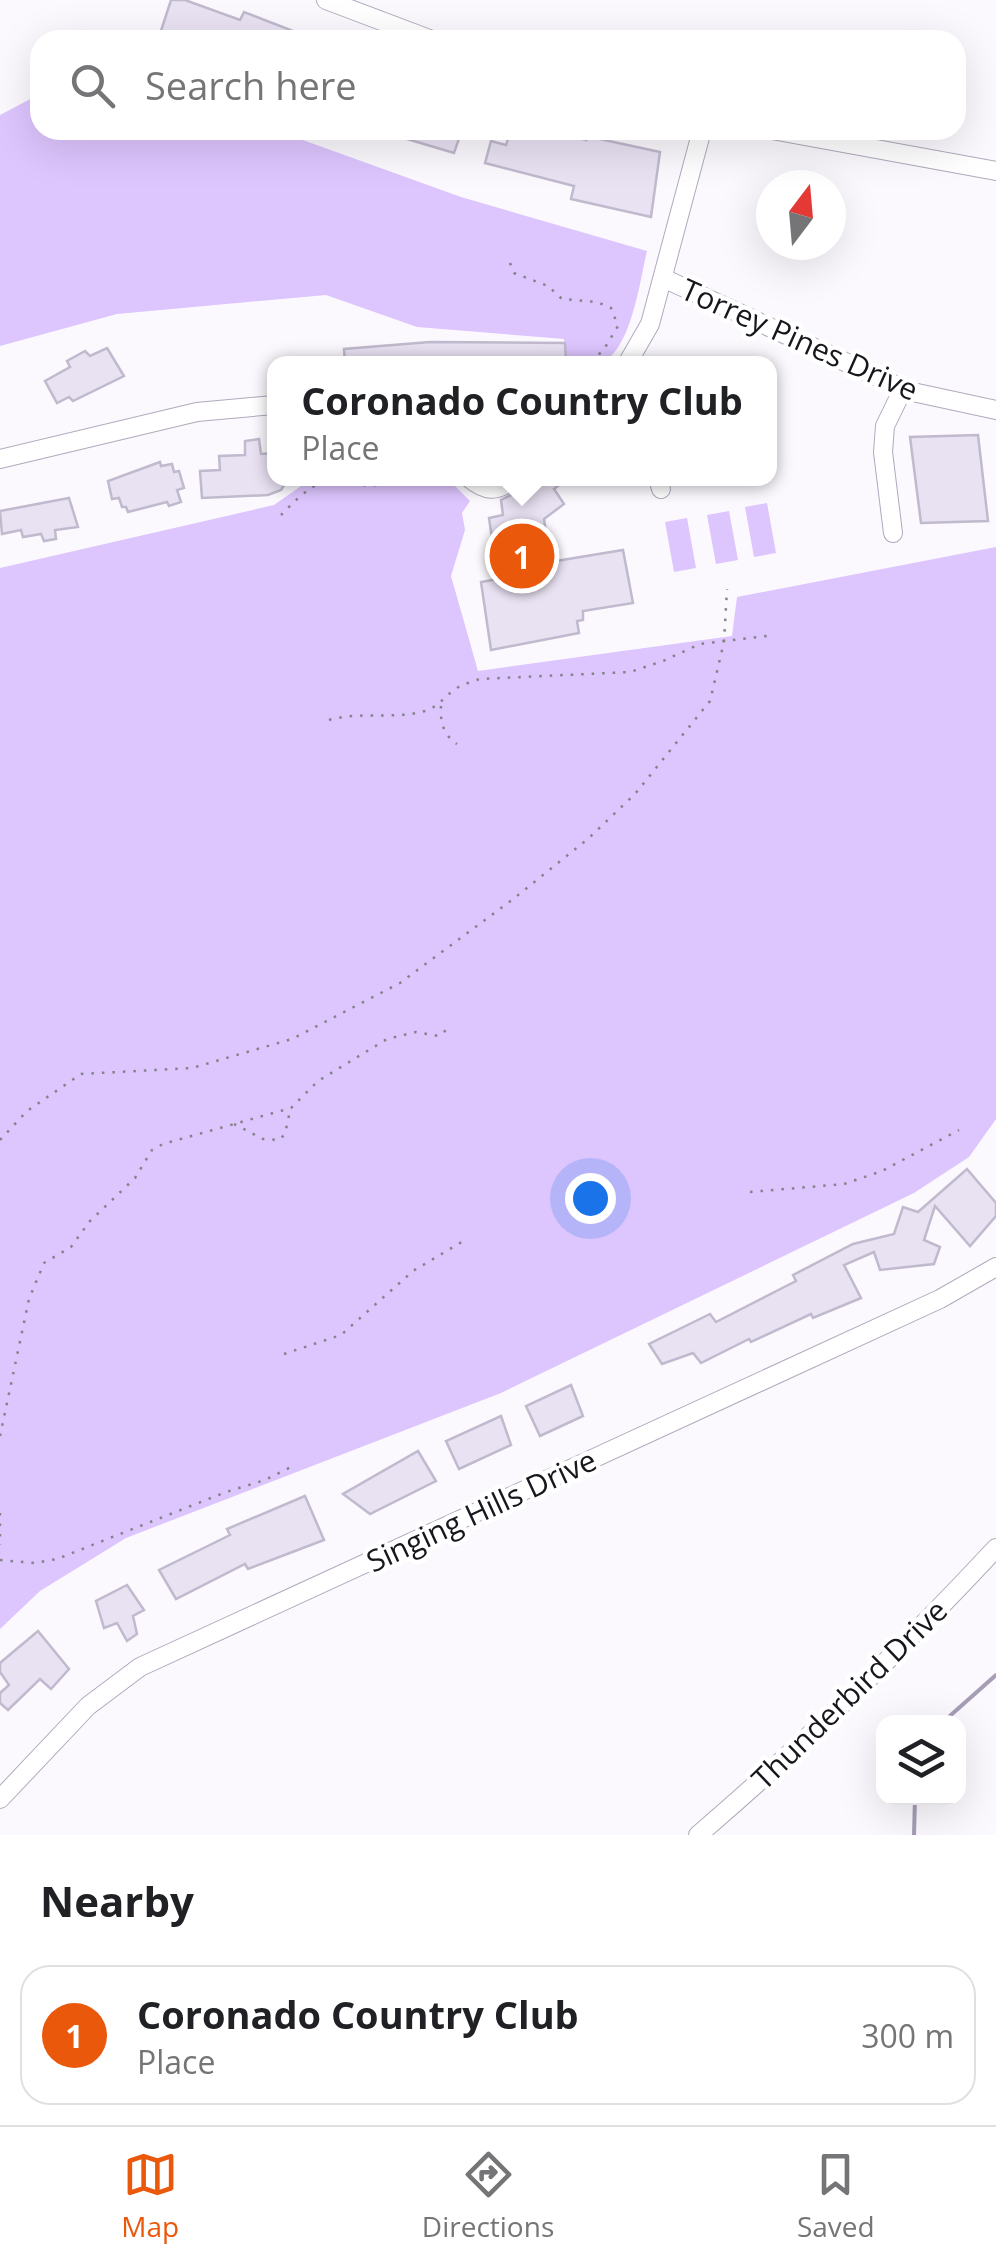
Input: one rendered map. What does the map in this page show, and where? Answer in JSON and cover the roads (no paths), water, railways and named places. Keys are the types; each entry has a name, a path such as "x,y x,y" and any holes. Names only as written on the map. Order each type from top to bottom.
{"street":[{"path":"326,0 406,30"},
{"path":"632,356 650,324 699,140"},
{"path":"825,140 996,172"},
{"name":"Torrey Pines Drive","path":"663,278 903,389 996,410"},
{"path":"893,532 883,452 885,426 903,389"},
{"path":"0,459 197,412 267,406"},
{"path":"480,486 499,490 505,486"},
{"name":"Singing Hills Drive","path":"0,1799 88,1706 140,1667 940,1300 996,1267"},
{"name":"Thunderbird Drive","path":"698,1835 808,1739 996,1548"}],"waterway":[{"path":"951,1715 996,1675"},
{"path":"914,1835 915,1805"}],"place":[{"name":"Coronado Country Club","path":"522,556"}]}
